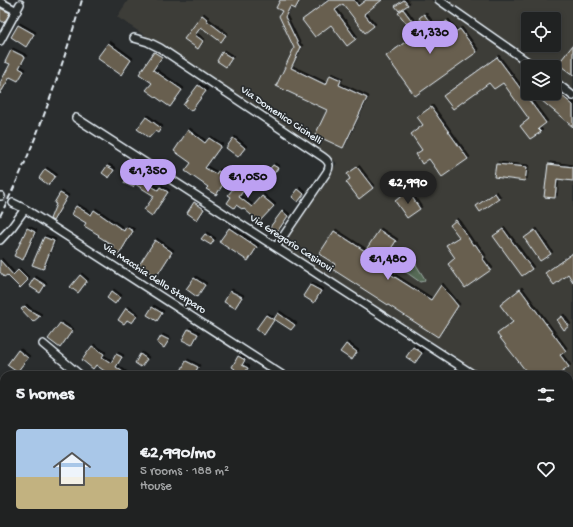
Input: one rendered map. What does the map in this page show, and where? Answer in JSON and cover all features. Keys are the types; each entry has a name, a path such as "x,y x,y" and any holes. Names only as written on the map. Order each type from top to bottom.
{"street":[{"path":"439,0 525,60"},
{"path":"0,2 19,8 0,41"},
{"name":"Via Domenico Cicinelli","path":"134,38 148,42 160,48 317,152 328,162 330,166 328,170 276,247"},
{"path":"561,87 573,96"},
{"name":"Via Gregorio Casinovi","path":"76,118 468,371"},
{"name":"Via Macchia dello Sterparo","path":"13,203 25,209 276,371"},
{"path":"0,240 25,209"},
{"path":"43,344 75,371"}],"shaded area":[{"path":"128,0 431,0 521,62 521,100 561,100 561,92 573,101 573,371 476,371 280,247 337,163 117,17"},
{"path":"445,0 573,0 573,93 561,84 561,60 530,60 510,44"}],"green space":[{"path":"406,250 425,279 424,281 420,282 396,265 399,256"}],"building":[{"path":"280,0 300,0 295,9 290,7 285,17 299,46 301,47 291,68 326,85 330,75 341,80 339,85 367,98 343,148 315,135 327,110 276,86 294,48 279,16 282,11 276,8"},
{"path":"329,0 354,0 358,6 366,0 382,0 364,14 374,26 365,33 343,4 335,10 356,39 347,46 331,25 315,37 302,20"},
{"path":"404,0 408,5 399,11 395,6"},
{"path":"0,8 10,13 4,23 0,20"},
{"path":"403,9 412,21 407,24 398,13"},
{"path":"424,14 435,29 447,21 455,32 460,29 477,52 415,96 386,56 426,27 419,18"},
{"path":"202,15 207,19 206,20 226,35 221,42 201,27 195,35 203,41 198,49 184,39"},
{"path":"18,25 34,34 26,47 11,37"},
{"path":"108,43 131,60 121,75 97,58"},
{"path":"573,45 573,75 561,66 561,60"},
{"path":"11,50 25,57 19,68 24,71 18,81 10,77 0,94 0,83 10,64 5,62"},
{"path":"154,52 162,57 153,70 182,90 170,107 146,90 152,83 139,74"},
{"path":"222,52 232,58 226,67 217,61"},
{"path":"497,57 521,89 521,100 529,100 546,123 538,129 541,132 530,139 520,126 529,119 503,83 494,89 489,83 453,109 443,96"},
{"path":"198,85 206,91 191,111 183,105"},
{"path":"561,95 573,105 573,127 541,100 561,100"},
{"path":"431,107 468,159 442,177 429,159 422,164 416,154 422,150 411,134 423,125 417,117"},
{"path":"146,117 161,128 158,133 155,131 149,138 137,129"},
{"path":"188,130 205,143 209,138 221,146 205,168 216,174 218,171 228,177 216,195 206,189 208,187 185,171 191,163 174,151"},
{"path":"233,138 245,148 238,157 226,148"},
{"path":"496,164 527,167 525,181 494,177"},
{"path":"548,164 573,167 573,181 557,179 555,198 544,197"},
{"path":"273,165 278,168 270,179 264,175"},
{"path":"107,166 114,170 109,178 102,173"},
{"path":"357,167 373,188 359,199 346,182 350,179 347,174"},
{"path":"45,169 55,176 48,185 39,178"},
{"path":"240,171 248,176 246,178 252,182 247,189 245,188 239,197 252,207 262,196 274,206 259,222 243,208 242,209 236,205 234,208 227,203 231,197 228,195 236,185 232,182"},
{"path":"129,173 158,190 160,187 168,192 152,216 144,210 154,196 135,184 133,187 124,183"},
{"path":"298,189 304,194 298,202 292,197"},
{"path":"408,191 420,209 407,218 395,201"},
{"path":"60,193 67,197 53,221 50,219 56,204 54,203"},
{"path":"495,193 499,199 480,212 476,206"},
{"path":"194,202 204,209 197,220 187,213"},
{"path":"76,206 91,215 94,210 124,231 126,227 133,231 118,256 111,252 114,246 84,226 86,223 71,214"},
{"path":"282,211 288,216 277,232 270,227"},
{"path":"456,220 473,245 475,244 491,270 465,288 448,264 455,258 446,245 459,237 450,225"},
{"path":"27,228 35,232 23,260 14,256"},
{"path":"229,228 257,247 248,261 219,242"},
{"path":"503,229 532,269 522,276 493,236"},
{"path":"379,230 396,241 379,267 431,300 441,285 458,306 438,337 332,269 335,264 319,254 334,231 365,251"},
{"path":"535,230 551,254 540,261 524,238"},
{"path":"205,234 214,240 211,245 201,239"},
{"path":"44,237 54,241 43,269 32,265"},
{"path":"155,240 172,252 156,277 139,265"},
{"path":"573,253 573,282 568,274 554,285 545,273"},
{"path":"0,260 13,275 18,270 28,280 20,288 7,275 4,277 0,272"},
{"path":"80,275 87,281 78,293 70,287"},
{"path":"34,278 45,285 40,293 29,286"},
{"path":"194,278 205,285 197,297 186,289"},
{"path":"310,285 321,291 314,303 303,296"},
{"path":"520,289 566,351 560,355 569,367 564,371 526,371 497,334 513,322 500,305"},
{"path":"112,291 120,297 115,304 107,298"},
{"path":"230,291 242,297 235,308 224,302"},
{"path":"25,306 40,316 33,322 21,309"},
{"path":"152,307 162,313 157,321 147,315"},
{"path":"126,308 137,316 132,323 127,320 124,324 118,320"},
{"path":"278,313 295,325 291,330 274,319"},
{"path":"266,315 274,320 264,335 256,329"},
{"path":"562,316 569,326 564,330 557,320"},
{"path":"60,323 72,331 60,348 48,339"},
{"path":"188,329 198,334 192,345 182,340"},
{"path":"161,336 169,340 164,348 157,343"},
{"path":"346,344 357,352 352,360 340,352"},
{"path":"92,346 104,354 102,357 111,363 116,354 122,357 116,367 122,371 104,371 96,365 93,369 82,360"},
{"path":"413,347 422,353 415,363 406,357"},
{"path":"18,350 28,358 18,371 7,365"},
{"path":"140,354 147,359 141,367 135,363"},
{"path":"238,356 245,360 242,365 248,368 246,371 234,371 235,369 232,367"},
{"path":"186,361 198,367 196,371 181,371"}],"tunnel":[{"path":"1,196 13,203"}],"railway":[{"path":"0,216 36,137 65,55 82,0"}]}
